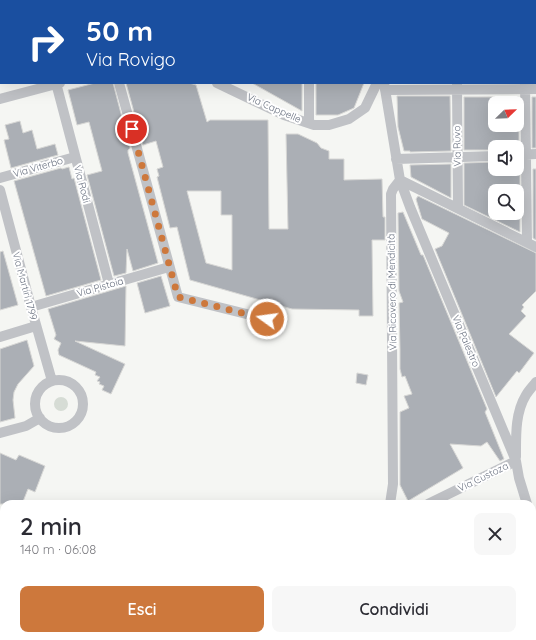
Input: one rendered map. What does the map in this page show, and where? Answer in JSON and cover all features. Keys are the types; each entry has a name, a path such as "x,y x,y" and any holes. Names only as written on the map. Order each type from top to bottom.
{"street":[{"path":"0,99 54,84"},
{"name":"Via Rodi","path":"58,84 75,157 109,284"},
{"path":"119,84 178,297 267,319"},
{"path":"309,84 309,123"},
{"name":"Via Cappelle","path":"228,85 284,115 309,123 329,125 349,119 365,108 381,85"},
{"path":"532,245 400,180 381,85 525,86 536,89"},
{"name":"Via Ruvo","path":"457,86 458,208"},
{"path":"525,86 526,155 532,245"},
{"path":"396,159 488,156"},
{"name":"Via Viterbo","path":"0,178 75,157"},
{"name":"Via Palestro","path":"400,180 516,460 519,478 526,500"},
{"name":"Via Ricovero di Mendicità","path":"391,500 393,484 391,194 400,180"},
{"name":"Via Martiri 1799","path":"0,190 4,222 52,381"},
{"name":"Via Pistoia","path":"31,308 169,267"},
{"path":"0,337 36,326"},
{"path":"60,380 75,386 83,400 83,409 80,416 74,422 60,428 52,427 46,423 40,418 37,411 37,396 40,390 52,381 60,380"},
{"path":"516,460 516,430 520,410 526,395 536,382"},
{"path":"0,433 26,426 40,418"},
{"name":"Via Custoza","path":"436,500 516,460"}],"shaded area":[{"path":"58,397 64,397 68,401 68,407 64,411 58,411 54,407 54,401"}],"building":[{"path":"91,84 113,84 130,148 128,153 158,263 133,271 127,249 126,273 114,276 87,175 102,171 89,122 77,125 68,90"},
{"path":"126,84 196,85 207,122 210,120 268,120 269,229 288,229 286,134 298,134 317,143 321,148 329,151 329,159 344,159 344,180 382,179 385,240 372,240 373,316 359,316 359,310 292,309 190,280 177,227 170,228 157,177 159,176 157,169 163,167 156,141 143,145","holes":["187,191 221,191 221,215 232,215 232,270 206,263"]},
{"path":"254,84 302,84 302,111"},
{"path":"316,84 364,84 354,108 338,115 316,115"},
{"path":"397,96 450,96 451,151 404,151 398,127"},
{"path":"464,97 488,97 488,132 519,132 519,140 488,140 488,150 464,150"},
{"path":"532,97 536,97 536,148 532,148"},
{"path":"20,121 23,133 32,130 37,149 55,144 58,155 11,168 4,140 9,139 5,125"},
{"path":"488,162 488,176 520,176 520,184 488,184 488,217 464,205 464,163"},
{"path":"451,164 451,198 411,177 410,165"},
{"path":"69,167 72,179 74,178 101,280 46,296 14,181"},
{"path":"533,169 536,169 536,240 533,238"},
{"path":"418,196 536,253 536,291 522,305 524,307 521,311 526,316 509,334 534,353 519,373 517,371 496,397 435,249 442,246 449,233 422,219 416,199"},
{"path":"403,212 421,255 423,255 487,409 485,412 504,459 500,461 487,442 481,446 450,444 463,468 410,500 408,500 400,485 400,412 409,408 404,396 412,394 405,376 402,377 400,369 399,303 403,302 399,291 398,213"},
{"path":"495,220 520,220 520,232"},
{"path":"3,251 18,305 0,310 0,252"},
{"path":"161,276 170,306 145,313 137,283"},
{"path":"126,286 125,346 75,341 125,364 111,394 102,390 104,386 99,384 100,382 97,381 100,377 95,375 96,372 59,355 58,350 61,343 54,339 56,335 48,309"},
{"path":"27,340 34,366 18,384 14,392 13,400 15,418 0,422 0,349"},
{"path":"357,373 368,375 366,385 356,383"},
{"path":"0,453 16,460 19,455 45,466 35,492 28,489 24,500 0,500"}],"route":[{"path":"132,129 178,297 267,319"}]}
